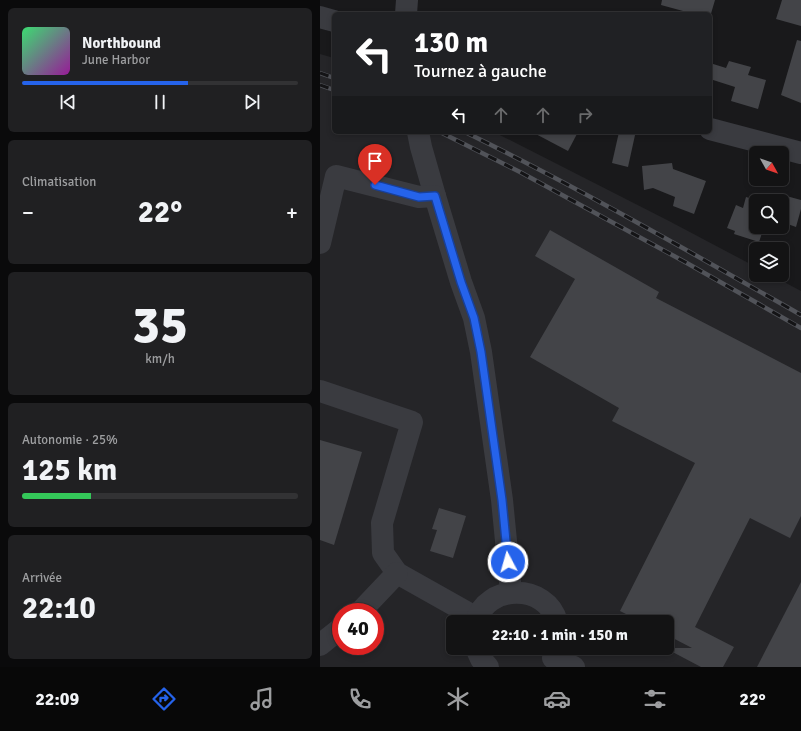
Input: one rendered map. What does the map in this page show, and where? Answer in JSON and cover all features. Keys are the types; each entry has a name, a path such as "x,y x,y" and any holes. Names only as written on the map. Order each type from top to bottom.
{"street":[{"path":"406,12 407,0"},
{"path":"320,17 332,20"},
{"path":"712,130 801,153"},
{"path":"418,134 435,196 461,282 474,318 481,352 502,500 511,592"},
{"path":"320,243 328,173 419,197 435,196"},
{"path":"320,391 412,422 382,523 383,552 397,573 468,615"},
{"path":"369,603 397,573"},
{"path":"480,615 483,608 491,600 511,592 525,593 538,597 549,606 554,615"},
{"path":"320,645 332,635"},
{"path":"479,655 488,667"},
{"path":"552,658 574,667"}],"shaded area":[{"path":"320,54 332,57 332,134 498,134 749,263 749,282 784,282 801,291 801,667 320,667"}],"building":[{"path":"662,0 715,0 711,12 687,12 661,5"},
{"path":"782,0 801,0 801,26 776,19"},
{"path":"797,40 801,41 801,103 781,95"},
{"path":"729,61 751,67 748,75 766,80 758,109 731,101 735,87 712,80 712,64 726,68"},
{"path":"536,134 577,134 568,151"},
{"path":"619,134 635,135 628,167 612,163"},
{"path":"672,163 673,169 706,181 694,214 673,206 675,197 653,188 644,190 642,166"},
{"path":"746,197 749,198 749,234 762,234 759,242 734,234 735,231 727,228 736,205 743,208"},
{"path":"789,197 801,200 801,209 796,227 789,224"},
{"path":"550,230 659,292 656,298 801,373 801,516 790,538 750,518 695,627 734,647 723,667 701,667 674,653 674,648 692,648 674,639 674,615 628,615 620,611 695,463 612,421 619,408 530,357 575,279 535,256"},
{"path":"320,440 362,452 334,545 320,540"},
{"path":"439,508 466,516 453,558 430,551 437,530 432,529"},
{"path":"801,582 801,667 757,667"}],"railway":[{"path":"320,73 332,77"},
{"path":"320,85 332,89"},
{"path":"444,134 520,172 685,262 801,328"},
{"path":"469,134 592,198 801,315"}],"route":[{"path":"375,185 419,197 435,196 461,282 474,318 481,352 502,500 508,562"}]}
